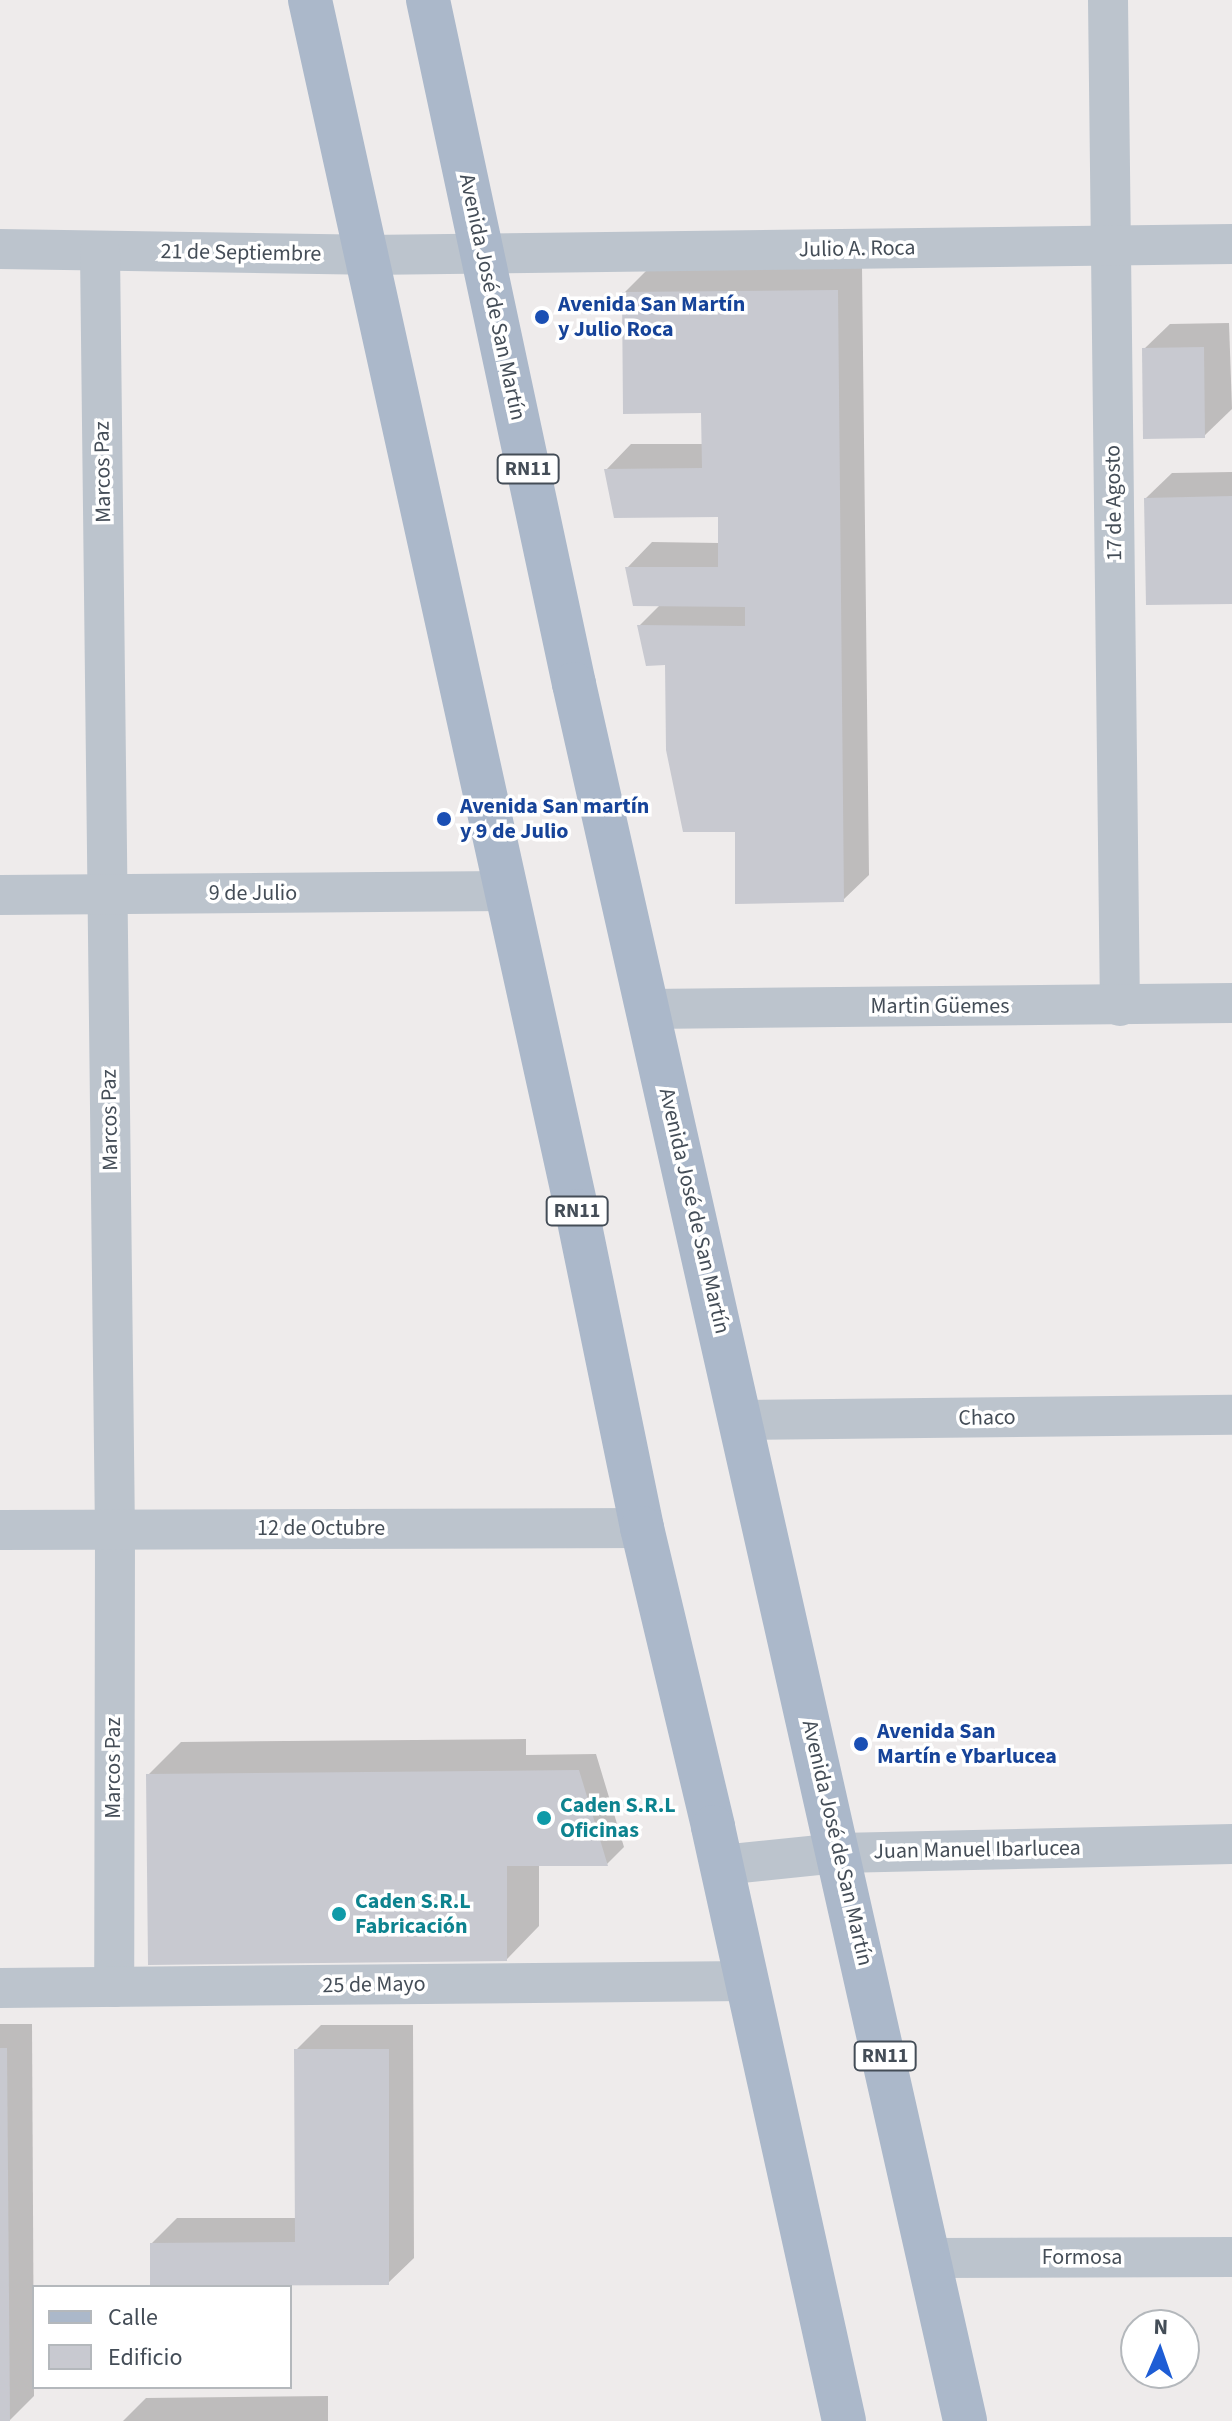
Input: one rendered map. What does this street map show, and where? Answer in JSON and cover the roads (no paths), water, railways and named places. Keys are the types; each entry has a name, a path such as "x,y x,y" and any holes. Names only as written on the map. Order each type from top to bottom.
{"main road":[{"name":"RN11","path":"310,0 642,1528 722,1865 844,2421"},
{"name":"Avenida José de San Martín","path":"428,0 648,1009 931,2258 965,2421"}],"street":[{"name":"17 de Agosto","path":"1108,0 1120,1006"},
{"name":"Julio A. Roca","path":"482,253 1232,244"},
{"name":"21 de Septiembre","path":"0,249 366,255 482,253"},
{"name":"Marcos Paz","path":"100,252 115,1530 114,1987"},
{"name":"9 de Julio","path":"0,895 506,891"},
{"name":"Martin Güemes","path":"648,1009 1232,1003"},
{"name":"Chaco","path":"741,1420 1232,1415"},
{"name":"12 de Octubre","path":"0,1530 642,1528"},
{"name":"Juan Manuel Ibarlucea","path":"722,1865 839,1853 1232,1844"},
{"name":"25 de Mayo","path":"0,1988 747,1981"},
{"name":"Formosa","path":"931,2258 1232,2257"}],"place":[{"name":"Avenida San Martín y Julio Roca","path":"542,317"},
{"name":"Avenida San martín y 9 de Julio","path":"444,819"},
{"name":"Avenida San Martín e Ybarlucea","path":"861,1744"},
{"name":"Caden S.R.L Oficinas","path":"544,1818"},
{"name":"Caden S.R.L Fabricación","path":"339,1914"}]}
